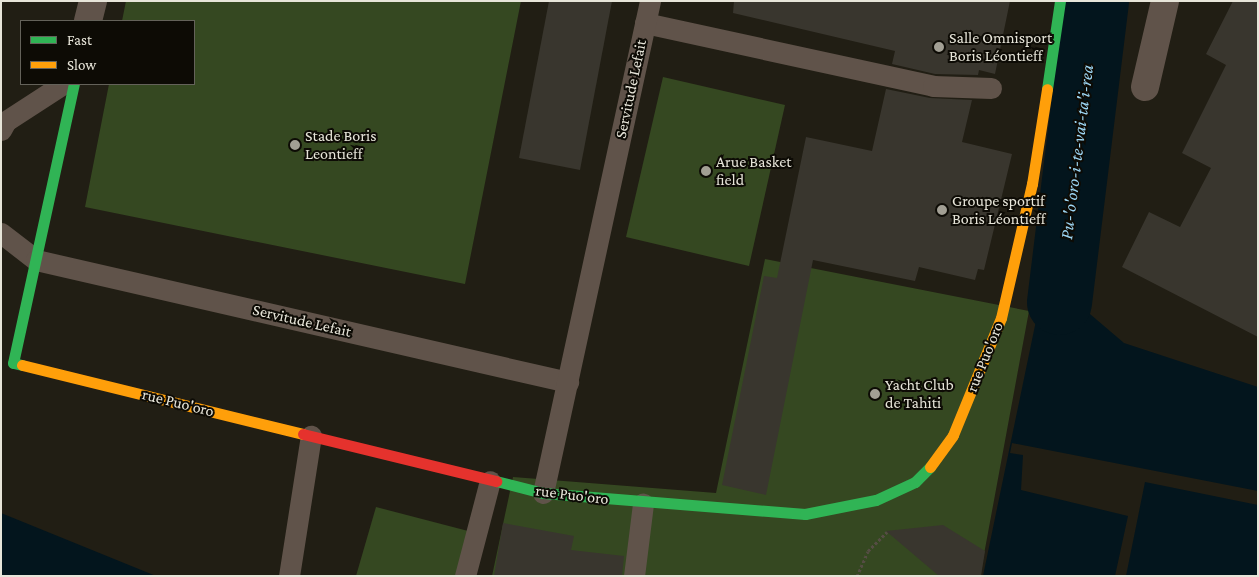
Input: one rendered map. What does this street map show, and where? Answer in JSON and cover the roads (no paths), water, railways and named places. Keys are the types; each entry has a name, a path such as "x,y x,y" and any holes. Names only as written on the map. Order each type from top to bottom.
{"street":[{"path":"88,20 93,1"},
{"name":"rue Puo'oro","path":"74,85 13,362 490,481 543,492 643,504 805,514 876,500 915,482 940,457 1001,318 1032,184 1060,1"},
{"path":"1144,88 1165,1"}],"lane":[{"name":"Servitude Lefait","path":"543,492 650,1"},
{"path":"645,23 933,86 991,88"},
{"path":"1,130 6,121 62,85"},
{"path":"1,233 36,260"},
{"name":"Servitude Lefait","path":"36,260 568,382"},
{"path":"289,576 311,436"},
{"path":"464,576 490,481"},
{"path":"634,576 643,504"}],"water":[{"path":"1070,297 1124,343 1258,387 1258,576 983,576 1038,311"},
{"path":"1,513 156,576 1,576"}],"waterway":[{"name":"Pu-'o'oro-i-te-vai-ta'i-rea","path":"1059,302 1096,1"}],"place":[{"name":"Salle Omnisport Boris Léontieff","path":"939,47"},
{"name":"Stade Boris Leontieff","path":"295,145"},
{"name":"Arue Basket field","path":"706,171"},
{"name":"Groupe sportif Boris Léontieff","path":"942,210"},
{"name":"Yacht Club de Tahiti","path":"875,394"}]}
